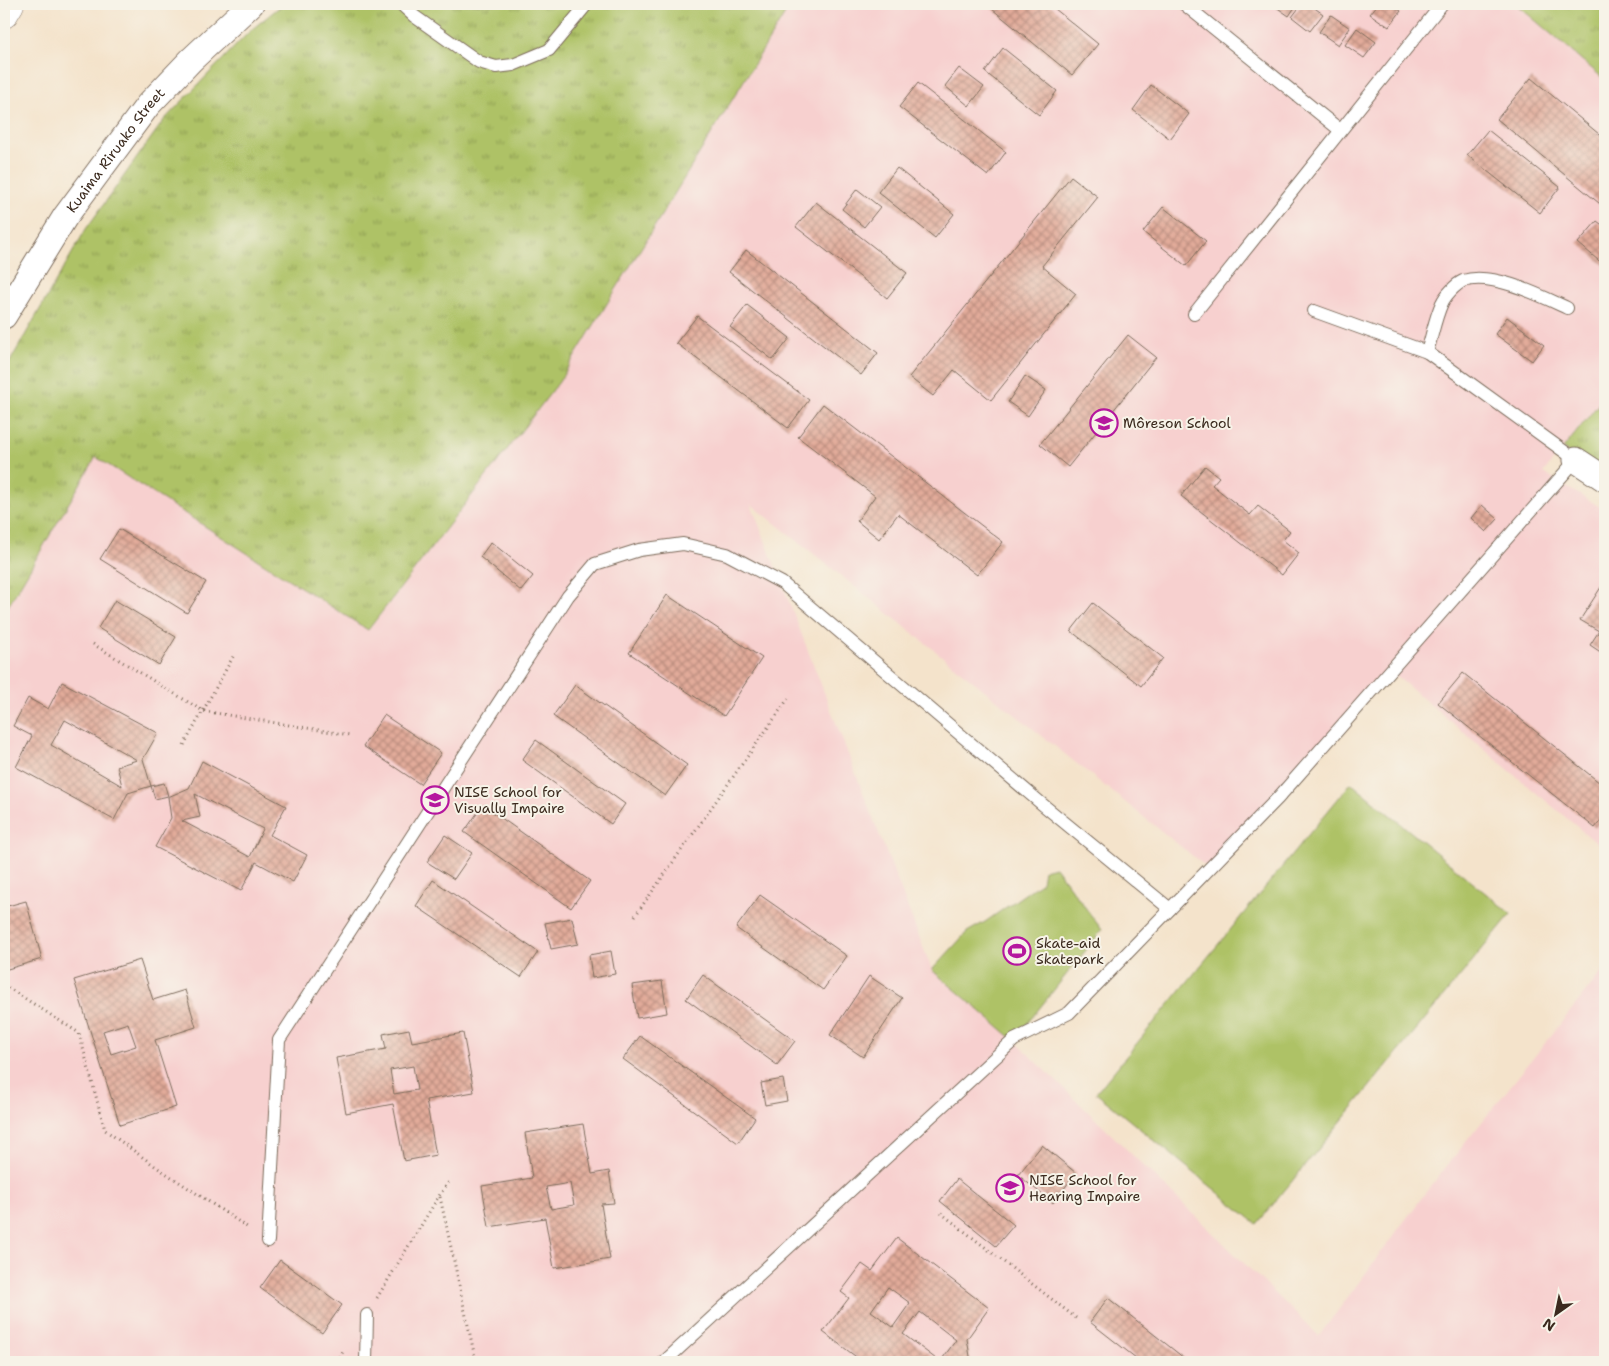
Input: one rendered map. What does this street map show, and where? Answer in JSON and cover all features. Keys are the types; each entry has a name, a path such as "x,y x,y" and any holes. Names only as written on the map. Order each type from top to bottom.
{"highway":[{"path":"4,14 10,4"}],"street":[{"name":"Kuaima Riruako Street","path":"4,316 65,217 148,105 191,60 251,4"},
{"path":"1576,460 1605,479"}],"lane":[{"path":"401,4 414,16 479,62 496,67 513,65 549,50 587,4"},
{"path":"1184,4 1340,130"},
{"path":"1194,314 1442,4"},
{"path":"1427,352 1442,302 1462,281 1495,281 1533,292 1567,308"},
{"path":"664,1362 1014,1040 1069,1013 1278,798 1576,460 1427,352 1314,311"},
{"path":"268,1241 279,1040 568,596 595,564 639,550 683,544 727,554 782,582 1042,804 1170,910"},
{"path":"366,1362 367,1315"}],"path":[{"path":"93,644 203,711 350,735"},
{"path":"184,746 234,655"},
{"path":"635,916 788,699"},
{"path":"4,985 79,1033 105,1130 155,1166 268,1241"},
{"path":"337,1362 450,1180"},
{"path":"439,1196 476,1362"},
{"path":"941,1213 1076,1318"}],"shaded area":[{"path":"791,4 1516,4 1605,80 1605,396 1543,473 1605,510 1605,850 1390,671 1209,869 751,504 932,970 1014,1040 1319,1336 1426,1192 1605,968 1605,1362 4,1362 4,613 96,457 369,630 559,382"}],"green space":[{"path":"283,4 791,4 559,382 368,630 96,457 4,613 4,372 86,229 164,120 251,30"},
{"path":"1516,4 1605,4 1605,80"},
{"path":"1605,396 1605,479 1563,449"},
{"path":"1351,783 1511,914 1257,1224 1096,1093"},
{"name":"Skate-aid Skatepark","path":"1055,867 1102,930 1014,1040 932,970 967,932 985,922 1042,882 1044,870"}],"building":[{"path":"986,4 1049,4 1098,44 1072,75"},
{"path":"1272,4 1297,4 1289,16"},
{"path":"1302,4 1309,4 1323,14 1310,31 1292,17"},
{"path":"1378,4 1391,4 1401,11 1389,27 1370,14"},
{"path":"1331,15 1350,28 1338,45 1319,32"},
{"path":"1357,28 1376,42 1364,58 1345,45"},
{"path":"1003,48 1057,91 1039,115 985,72"},
{"path":"959,68 984,87 969,106 945,86"},
{"path":"1531,78 1605,139 1605,208 1497,119"},
{"path":"918,83 1006,152 988,176 899,107"},
{"path":"1151,85 1189,114 1170,139 1133,110"},
{"path":"1488,130 1560,187 1540,213 1467,155"},
{"path":"897,168 954,214 935,238 878,192"},
{"path":"1071,176 1098,197 1042,266 1076,294 991,400 954,370 933,396 909,377"},
{"path":"857,189 880,207 864,227 842,209"},
{"path":"816,202 907,273 887,298 796,227"},
{"path":"1163,207 1206,241 1186,266 1143,232"},
{"path":"1597,221 1605,227 1605,266 1578,243"},
{"path":"746,250 878,353 861,375 729,272"},
{"path":"747,305 790,338 773,360 730,327"},
{"path":"697,316 809,400 788,428 676,343"},
{"path":"1507,317 1544,345 1532,361 1495,334"},
{"path":"1128,335 1156,357 1068,467 1040,444"},
{"path":"1025,376 1046,390 1028,416 1008,402"},
{"path":"823,404 1003,542 977,575 898,514 879,539 857,521 875,496 798,437"},
{"path":"1205,466 1219,477 1212,485 1250,515 1258,506 1290,531 1283,540 1299,553 1282,575 1181,496"},
{"path":"1482,505 1498,519 1486,532 1471,518"},
{"path":"119,529 206,582 187,613 100,559"},
{"path":"491,542 533,576 521,591 480,557"},
{"path":"1605,581 1605,655 1590,645 1599,631 1580,620"},
{"path":"667,595 762,658 724,716 629,653"},
{"path":"115,600 176,637 159,665 98,628"},
{"path":"1093,603 1163,658 1141,686 1071,631"},
{"path":"1463,673 1605,787 1605,815 1595,828 1438,703"},
{"path":"62,682 158,733 143,759 151,786 128,793 114,820 16,767 32,736 13,726 28,698 48,709","holes":["65,720 137,760 117,766 122,786 51,745"]},
{"path":"575,685 687,765 665,796 553,716"},
{"path":"384,715 441,753 420,784 363,746"},
{"path":"536,740 625,804 611,824 522,760"},
{"path":"202,761 286,806 270,835 307,855 293,882 256,862 241,891 155,847 171,818 168,797 189,788","holes":["195,794 263,829 250,857 182,821 200,817"]},
{"path":"164,783 168,796 155,799 151,786"},
{"path":"483,805 590,881 571,908 464,832"},
{"path":"445,835 472,853 454,879 427,862"},
{"path":"433,880 538,952 521,977 416,906"},
{"path":"760,895 847,956 823,990 736,928"},
{"path":"26,901 42,959 4,970 4,907"},
{"path":"572,918 578,944 551,949 545,923"},
{"path":"611,951 615,974 592,978 589,955"},
{"path":"140,960 153,1000 185,990 196,1027 155,1040 176,1107 120,1125 74,980","holes":["128,1023 136,1046 111,1054 103,1031"]},
{"path":"703,975 795,1041 777,1065 686,999"},
{"path":"869,976 902,998 863,1057 830,1035"},
{"path":"662,981 667,1013 637,1018 632,985"},
{"path":"409,1029 412,1042 463,1033 474,1092 426,1100 436,1155 404,1161 393,1104 346,1113 336,1058 386,1049 383,1034","holes":["413,1066 417,1090 394,1094 390,1070"]},
{"path":"640,1036 755,1118 738,1143 623,1059"},
{"path":"783,1079 787,1101 765,1105 761,1083"},
{"path":"583,1124 592,1174 609,1171 614,1203 601,1204 610,1259 554,1268 545,1218 489,1227 482,1186 532,1178 525,1133","holes":["570,1183 574,1205 551,1209 546,1187"]},
{"path":"1042,1145 1076,1173 1053,1203 1018,1175"},
{"path":"957,1179 1014,1225 996,1246 940,1201"},
{"path":"897,1238 989,1308 967,1339 971,1362 940,1362 863,1362 823,1332 849,1298 841,1292 862,1264 872,1271","holes":["888,1287 910,1303 893,1327 871,1311","920,1312 956,1340 940,1362 903,1334"]},
{"path":"280,1260 342,1305 322,1333 260,1288"},
{"path":"1108,1298 1189,1362 1141,1362 1090,1322"}],"place":[{"name":"Môreson School","path":"1104,423"},
{"name":"NISE School for Visually Impaire","path":"435,800"},
{"name":"Skate-aid Skatepark","path":"1017,951"},
{"name":"NISE School for Hearing Impaire","path":"1010,1188"}]}
